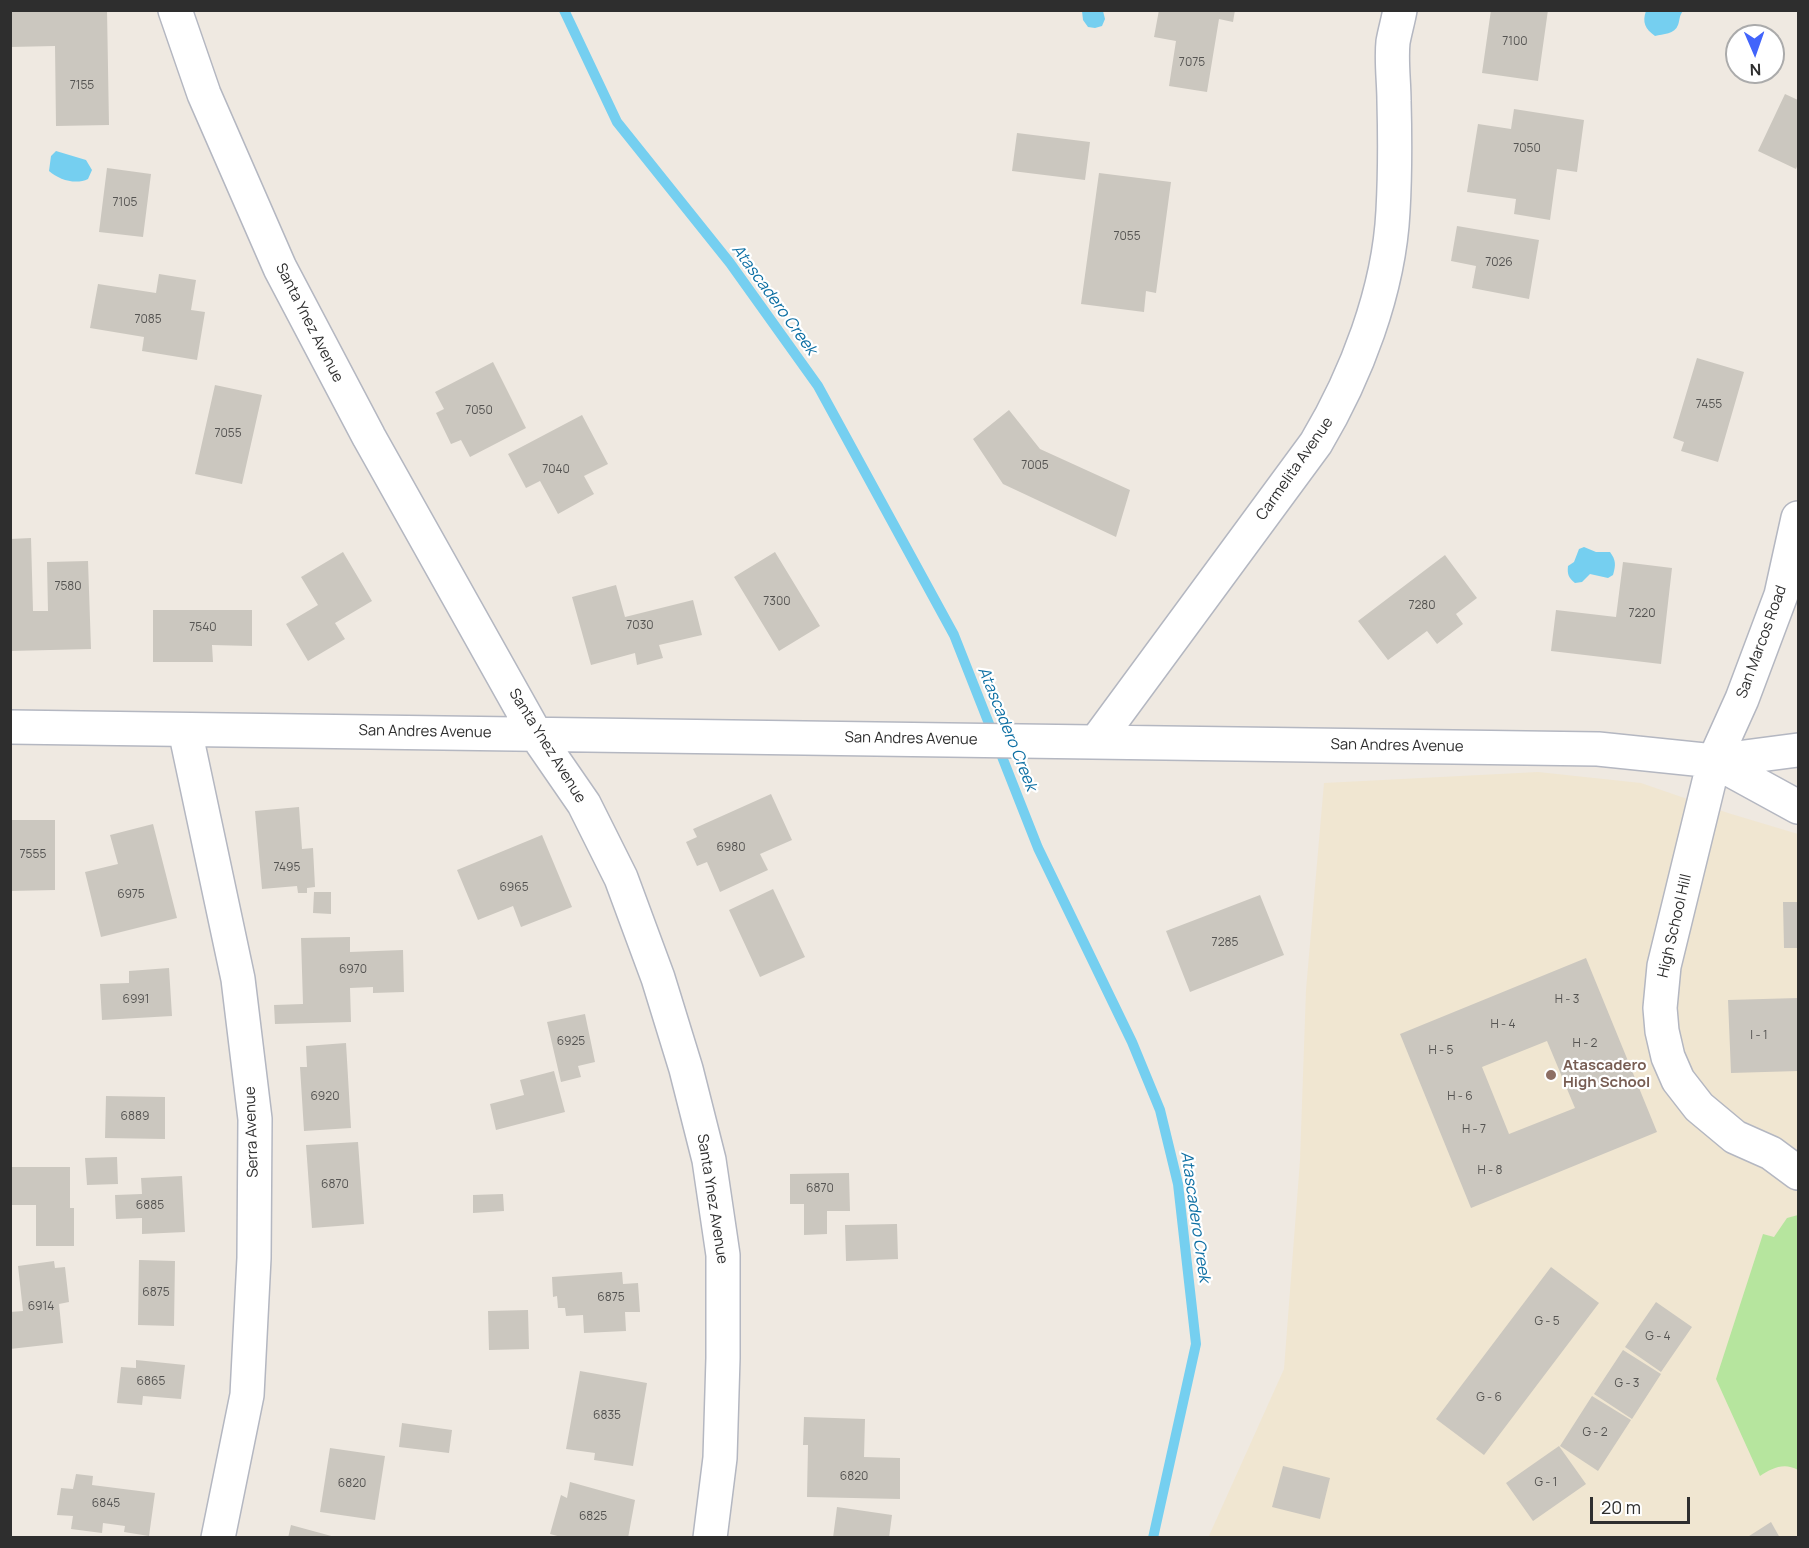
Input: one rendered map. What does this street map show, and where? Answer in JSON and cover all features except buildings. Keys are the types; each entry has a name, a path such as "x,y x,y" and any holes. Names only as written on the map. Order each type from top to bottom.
{"street":[{"name":"Santa Ynez Avenue","path":"175,10 204,94 280,268 369,437 535,733 584,804 621,878 658,978 686,1069 709,1160 723,1256 720,1458 710,1538"},
{"name":"Carmelita Avenue","path":"1096,742 1316,443 1334,413 1352,373 1370,329 1384,273 1393,214 1395,137 1393,44 1400,10"},
{"name":"San Marcos Road","path":"1714,761 1742,699 1781,595 1798,518"},
{"name":"San Andres Avenue","path":"10,727 1598,749 1714,761 1798,807"},
{"name":"Serra Avenue","path":"185,730 238,980 255,1119 254,1258 247,1395 218,1538"},
{"path":"1714,761 1798,750"},
{"name":"High School Hill","path":"1714,761 1664,966 1660,1008 1662,1031 1668,1057 1678,1080 1699,1107 1735,1137 1771,1153 1798,1173"}],"shaded area":[{"name":"Atascadero High School","path":"1538,772 1641,783 1798,834 1798,1537 1208,1538 1284,1369 1300,1160 1306,990 1324,783"}],"green space":[{"path":"1798,1215 1798,1470 1788,1466 1778,1467 1760,1476 1716,1379 1763,1234 1774,1237 1787,1218"}],"water":[{"path":"1646,10 1683,11 1674,30 1655,36 1645,25"},
{"path":"1082,11 1103,11 1105,19 1102,26 1088,27 1083,20"},
{"path":"56,151 86,160 92,170 88,179 78,182 68,181 49,171 51,156"},
{"path":"1584,547 1596,552 1610,552 1615,563 1613,575 1608,578 1590,574 1582,582 1575,583 1568,574 1568,566 1574,562 1579,549"}],"waterway":[{"name":"Atascadero Creek","path":"564,10 617,122 730,263 818,386 954,635 1038,848 1132,1042 1160,1110 1178,1184 1196,1344 1153,1538"}],"place":[{"name":"Atascadero High School","path":"1551,1075"}]}
